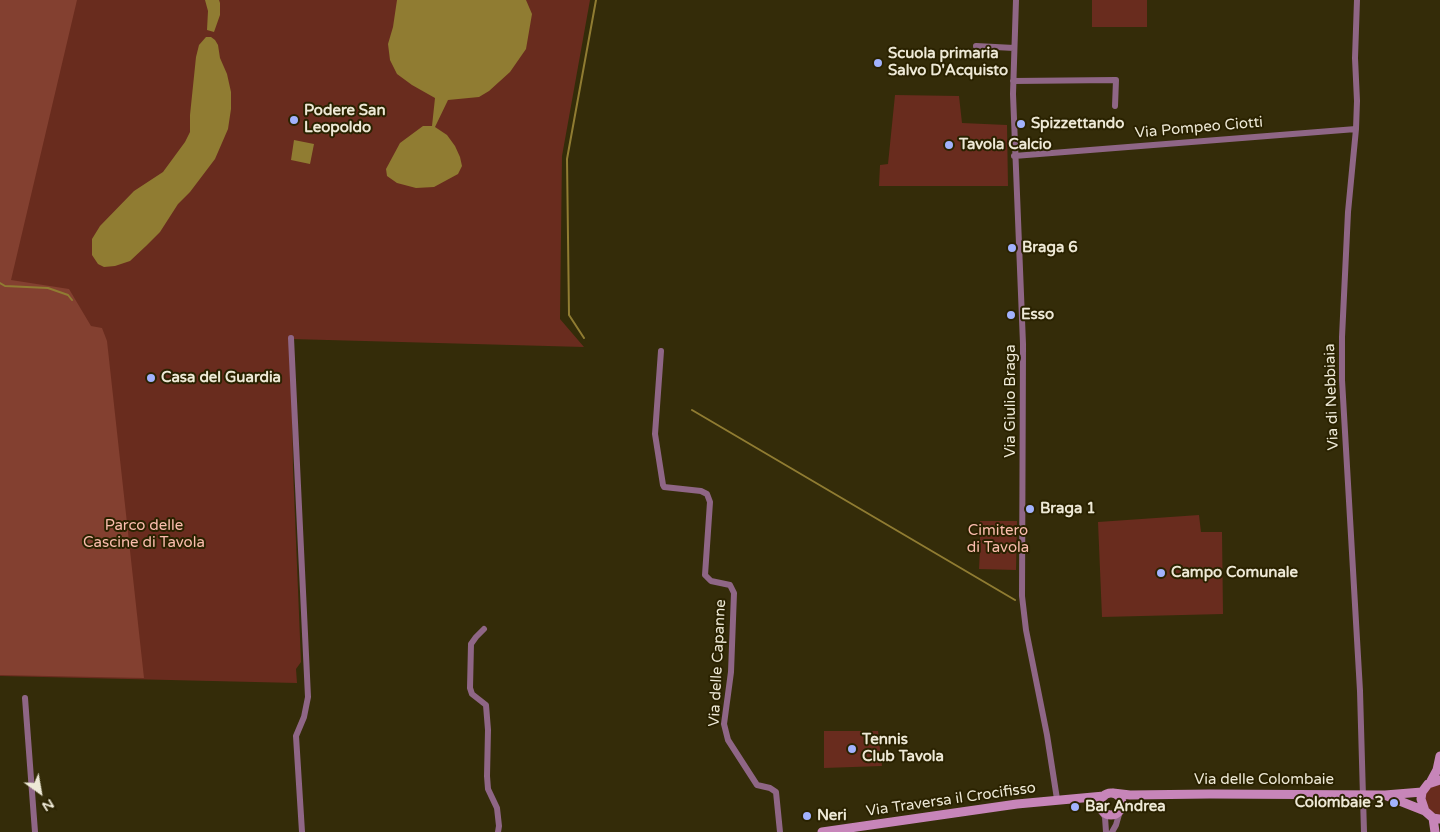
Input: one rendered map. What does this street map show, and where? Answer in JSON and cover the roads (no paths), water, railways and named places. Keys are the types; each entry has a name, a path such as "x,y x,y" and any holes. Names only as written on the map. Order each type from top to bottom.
{"street":[{"name":"Via Giulio Braga","path":"1016,0 1013,81 1014,156 1024,344 1022,596 1026,630 1047,735 1057,799"},
{"name":"Via di Nebbiaia","path":"1356,0 1356,129 1348,212 1342,380 1360,691 1364,832"},
{"path":"976,46 1014,48"},
{"path":"1013,81 1116,80 1115,106"},
{"name":"Via Pompeo Ciotti","path":"1014,156 1356,129"},
{"path":"291,338 308,697 304,717 296,736 302,832"},
{"name":"Via delle Capanne","path":"661,351 655,434 663,485 664,487 701,491 708,494 710,502 705,575 711,582 730,585 734,593 730,672 724,724 728,740 756,785 770,788 776,792 780,832"},
{"path":"484,629 471,644 470,688 472,694 486,705 488,788 497,808 498,832"},
{"path":"25,698 35,832"},
{"path":"1425,811 1421,802 1422,792 1430,783 1437,770 1440,756"},
{"path":"1430,783 1440,780"},
{"name":"Via delle Colombaie","path":"1113,793 1130,795 1385,795 1422,792"},
{"path":"1102,804 1113,793 1121,799 1121,809 1112,832"},
{"name":"Via delle Colombaie","path":"1121,809 1128,802 1144,795"},
{"name":"Via delle Colombaie","path":"1385,795 1425,811 1437,818"},
{"name":"Via Traversa il Crocifisso","path":"822,832 1057,799 1084,798 1102,804"},
{"path":"1102,804 1110,815 1121,809"},
{"path":"1102,804 1106,832"},
{"path":"1434,832 1437,818"}],"waterway":[{"path":"584,338 569,315 567,159 596,0"},
{"path":"0,283 5,286 48,288 68,295 72,300"},
{"path":"692,410 1015,600"}],"place":[{"name":"Scuola primaria Salvo D'Acquisto","path":"878,63"},
{"name":"Podere San Leopoldo","path":"294,120"},
{"name":"Spizzettando","path":"1021,124"},
{"name":"Tavola Calcio","path":"949,145"},
{"name":"Braga 6","path":"1012,248"},
{"name":"Esso","path":"1011,315"},
{"name":"Casa del Guardia","path":"151,378"},
{"name":"Braga 1","path":"1030,509"},
{"name":"Campo Comunale","path":"1161,573"},
{"name":"Tennis Club Tavola","path":"852,749"},
{"name":"Colombaie 3","path":"1394,803"},
{"name":"Bar Andrea","path":"1075,807"},
{"name":"Neri","path":"807,816"}],"park label":[{"name":"Parco delle Cascine di Tavola","path":"144,534"},
{"name":"Cimitero di Tavola","path":"998,540"}]}
